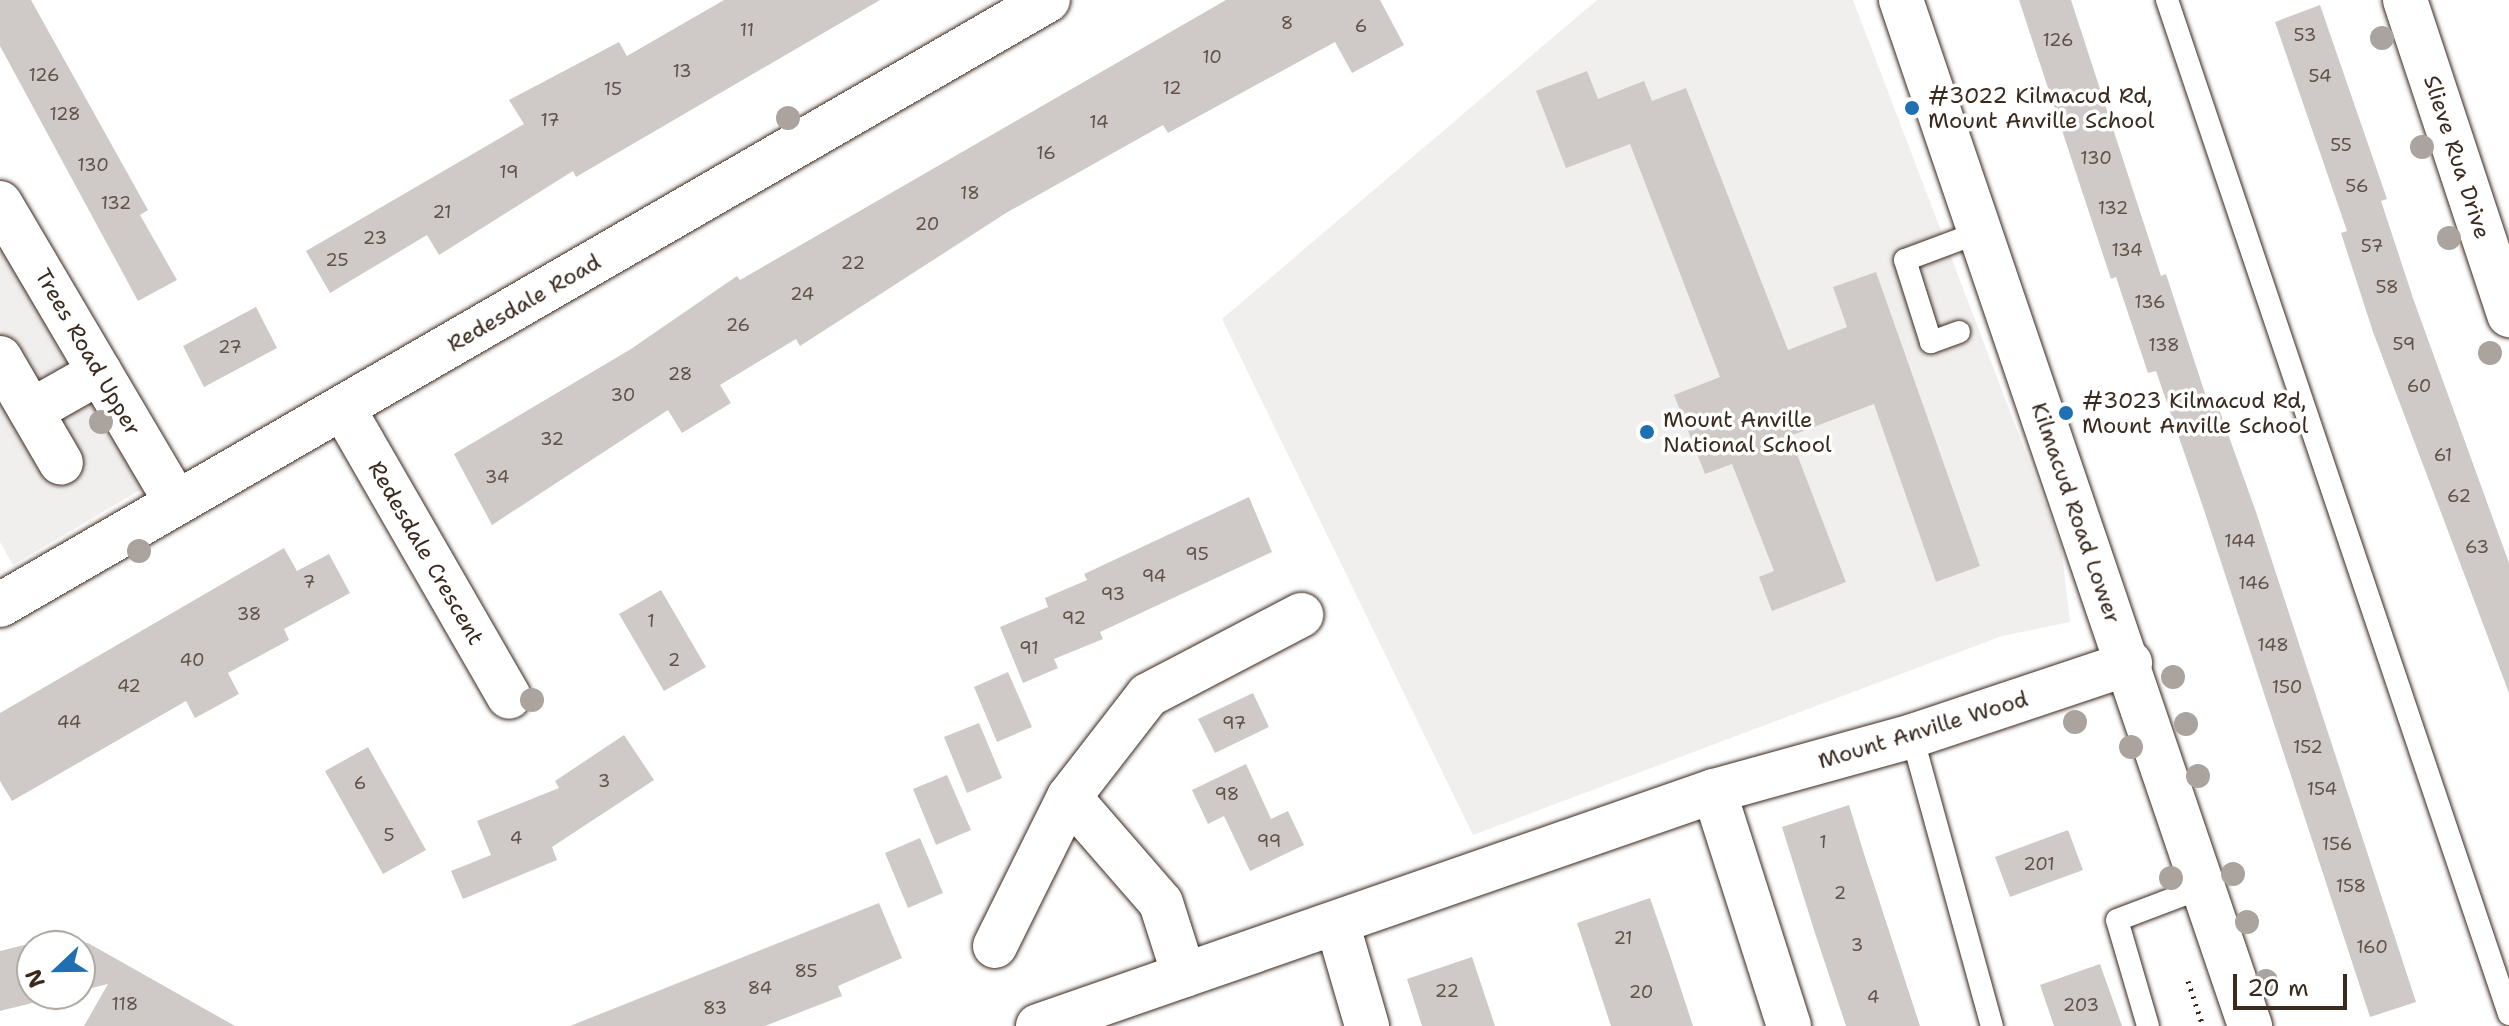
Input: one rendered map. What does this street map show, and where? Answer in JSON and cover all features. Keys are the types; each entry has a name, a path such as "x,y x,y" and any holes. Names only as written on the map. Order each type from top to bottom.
{"street":[{"name":"Redesdale Road","path":"0,605 1048,0"},
{"name":"Kilmacud Road Lower","path":"1901,0 2130,663 2250,1026"},
{"name":"Slieve Rua Drive","path":"2405,0 2509,315"},
{"name":"Trees Road Upper","path":"0,203 176,502"},
{"path":"0,358 61,463"},
{"path":"31,411 100,372"},
{"name":"Redesdale Crescent","path":"343,408 509,697"},
{"path":"995,946 1069,797 1148,695 1301,615"},
{"name":"Mount Anville Wood","path":"1038,1026 1338,926 1714,791 1912,736 2130,663"},
{"path":"1714,791 1789,1026"},
{"path":"1069,797 1161,903 1184,975"},
{"path":"1338,926 1367,1026"}],"lane":[{"path":"2167,0 2509,1014"},
{"path":"1959,332 1931,342 1905,260 1980,232"},
{"path":"1912,736 1992,1026"},
{"path":"2148,1026 2117,920 2204,887"}],"shaded area":[{"name":"Mount Anville National School","path":"1597,0 1853,0 2061,545 2070,622 2002,636 1473,835 1222,319"},
{"path":"0,236 145,487 13,565 0,542"}],"building":[{"path":"0,0 31,0 148,210 140,215 177,280 138,301 0,46"},
{"path":"724,0 880,0 576,177 573,171 439,255 427,235 330,293 306,251 524,124 509,100 619,42 627,56"},
{"path":"1226,0 1380,0 1404,45 1352,73 1335,42 1168,133 1163,125 1006,213 800,346 796,339 720,385 731,403 682,433 668,410 492,525 454,454 631,349 737,276 740,280"},
{"path":"2019,0 2071,0 2161,276 2166,274 2211,412 2219,409 2256,512 2416,1002 2370,1017 2203,507 2156,371 2148,373 2116,277 2111,279"},
{"path":"2320,5 2387,199 2381,201 2414,301 2509,563 2509,693 2373,332 2341,233 2347,231 2275,22"},
{"path":"1587,71 1598,99 1644,81 1652,101 1686,88 1788,350 1847,327 1833,287 1876,272 1980,566 1936,582 1874,404 1790,436 1846,582 1772,611 1759,577 1774,571 1732,464 1705,474 1674,395 1720,377 1630,144 1566,168 1536,91"},
{"path":"256,307 277,348 204,387 183,346"},
{"path":"1249,497 1272,552 1100,632 1103,639 1054,659 1058,668 1023,683 1000,627 1048,607 1045,598 1087,580 1084,574"},
{"path":"284,548 297,571 329,554 350,593 284,629 289,640 228,673 239,694 195,718 186,701 12,801 0,781 0,713"},
{"path":"661,590 706,667 664,691 619,614"},
{"path":"1008,672 1032,727 997,742 974,687"},
{"path":"1253,693 1269,727 1215,753 1198,719"},
{"path":"979,723 1002,778 967,793 944,737"},
{"path":"624,735 654,780 552,847 557,860 463,899 451,871 491,855 477,821 559,788 555,781"},
{"path":"368,747 426,850 383,874 325,771"},
{"path":"1246,764 1271,819 1288,811 1304,845 1250,871 1224,816 1208,824 1192,790"},
{"path":"947,775 971,830 936,845 913,789"},
{"path":"1849,805 1920,1026 1846,1026 1814,930 1782,827"},
{"path":"2068,830 2083,870 2010,897 1995,857"},
{"path":"920,838 943,893 908,908 885,853"},
{"path":"1650,898 1693,1026 1611,1026 1577,923"},
{"path":"879,903 902,958 838,986 842,996 765,1026 570,1026"},
{"path":"16,947 16,1007 0,1011 0,951"},
{"path":"96,948 235,1026 84,1026 96,1010 108,984 96,987"},
{"path":"1472,957 1495,1026 1422,1026 1407,979"},
{"path":"2100,964 2122,1026 2054,1026 2040,985"}],"place":[{"name":"#3022 Kilmacud Rd, Mount Anville School","path":"1912,108"},
{"name":"#3023 Kilmacud Rd, Mount Anville School","path":"2066,413"},
{"name":"Mount Anville National School","path":"1647,432"}]}
